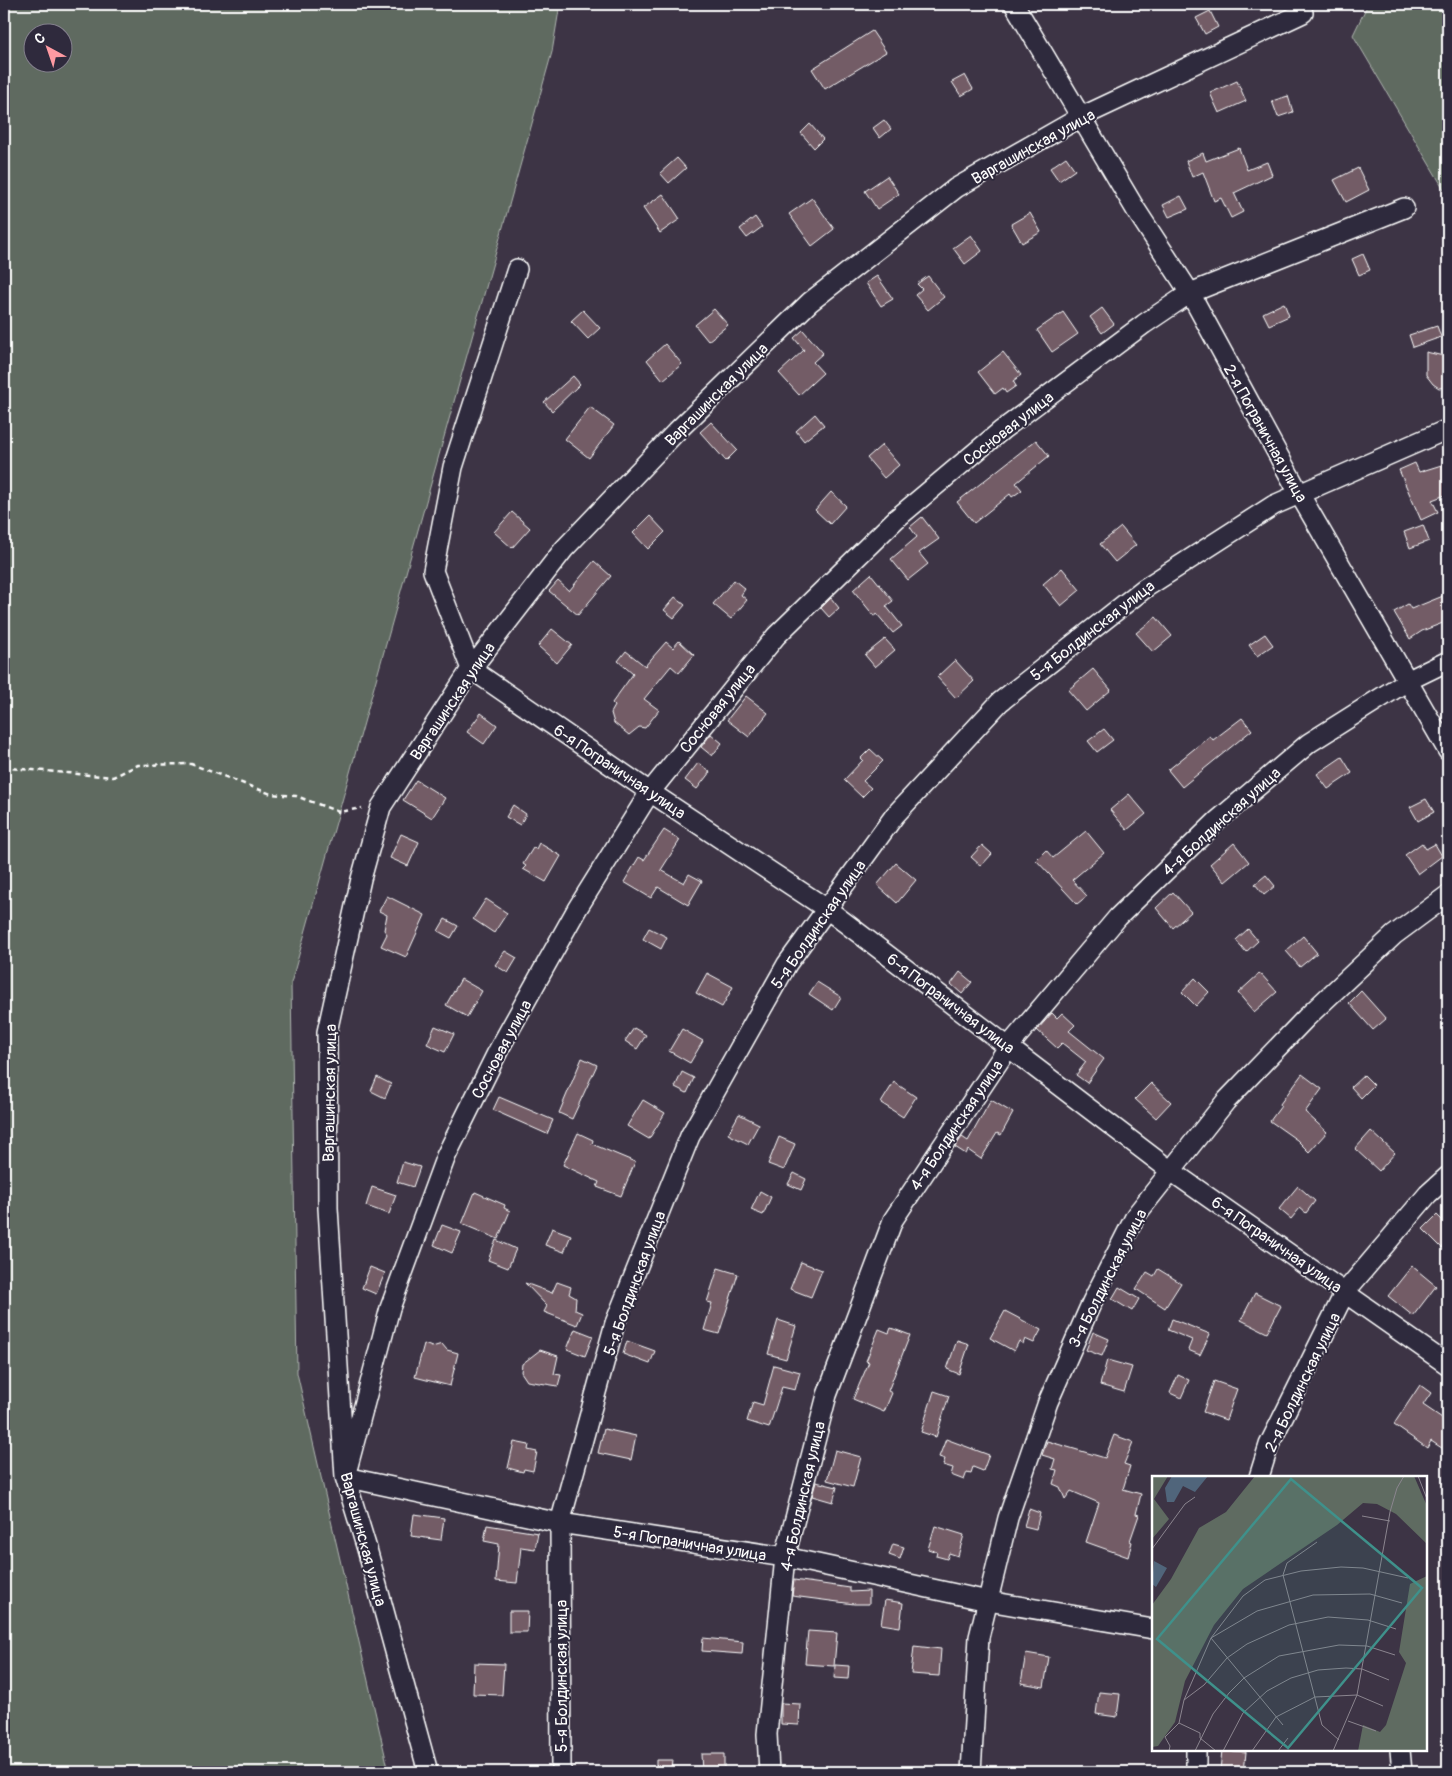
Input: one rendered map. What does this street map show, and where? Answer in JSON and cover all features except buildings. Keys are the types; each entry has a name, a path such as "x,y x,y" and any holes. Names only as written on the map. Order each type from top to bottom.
{"street":[{"name":"2-я Пограничная улица","path":"1014,4 1136,210 1190,293 1300,495 1409,680 1448,751"},
{"name":"Варгашинская улица","path":"428,1772 367,1549 345,1477 328,1208 327,1032 361,879 381,807 471,670 564,549 676,432 810,302 956,188 1081,117 1304,13"},
{"name":"Сосновая улица","path":"345,1477 390,1308 446,1156 500,1049 577,909 650,792 776,636 896,519 1002,430 1144,324 1190,293 1404,208"},
{"path":"471,670 433,571 453,467 517,269"},
{"name":"5-я Болдинская улица","path":"561,1772 560,1523 615,1324 690,1136 787,964 895,815 1000,702 1145,588 1274,505 1448,429"},
{"name":"4-я Болдинская улица","path":"769,1772 767,1734 785,1557 827,1395 893,1220 1009,1046 1118,917 1217,821 1309,743 1409,680 1448,661"},
{"name":"6-я Пограничная улица","path":"471,670 650,792 827,909 1171,1170 1448,1365"},
{"name":"3-я Болдинская улица","path":"971,1772 979,1637 1008,1518 1048,1402 1092,1302 1136,1215 1226,1101 1306,1018 1394,935 1448,895"},
{"name":"2-я Болдинская улица","path":"1259,1476 1269,1445 1345,1292 1428,1194 1448,1176"},
{"name":"5-я Пограничная улица","path":"345,1477 560,1523 785,1557 988,1601 1152,1629"},
{"path":"1196,1751 1196,1772"},
{"path":"1400,1751 1402,1772"}],"path":[{"path":"4,766 113,777 138,765 191,764 271,794 296,796 339,812 363,808"}],"shaded area":[{"path":"4,4 560,4 552,52 291,983 297,1373 389,1772 4,1772"},
{"path":"1368,4 1448,4 1448,196 1353,35"}]}
